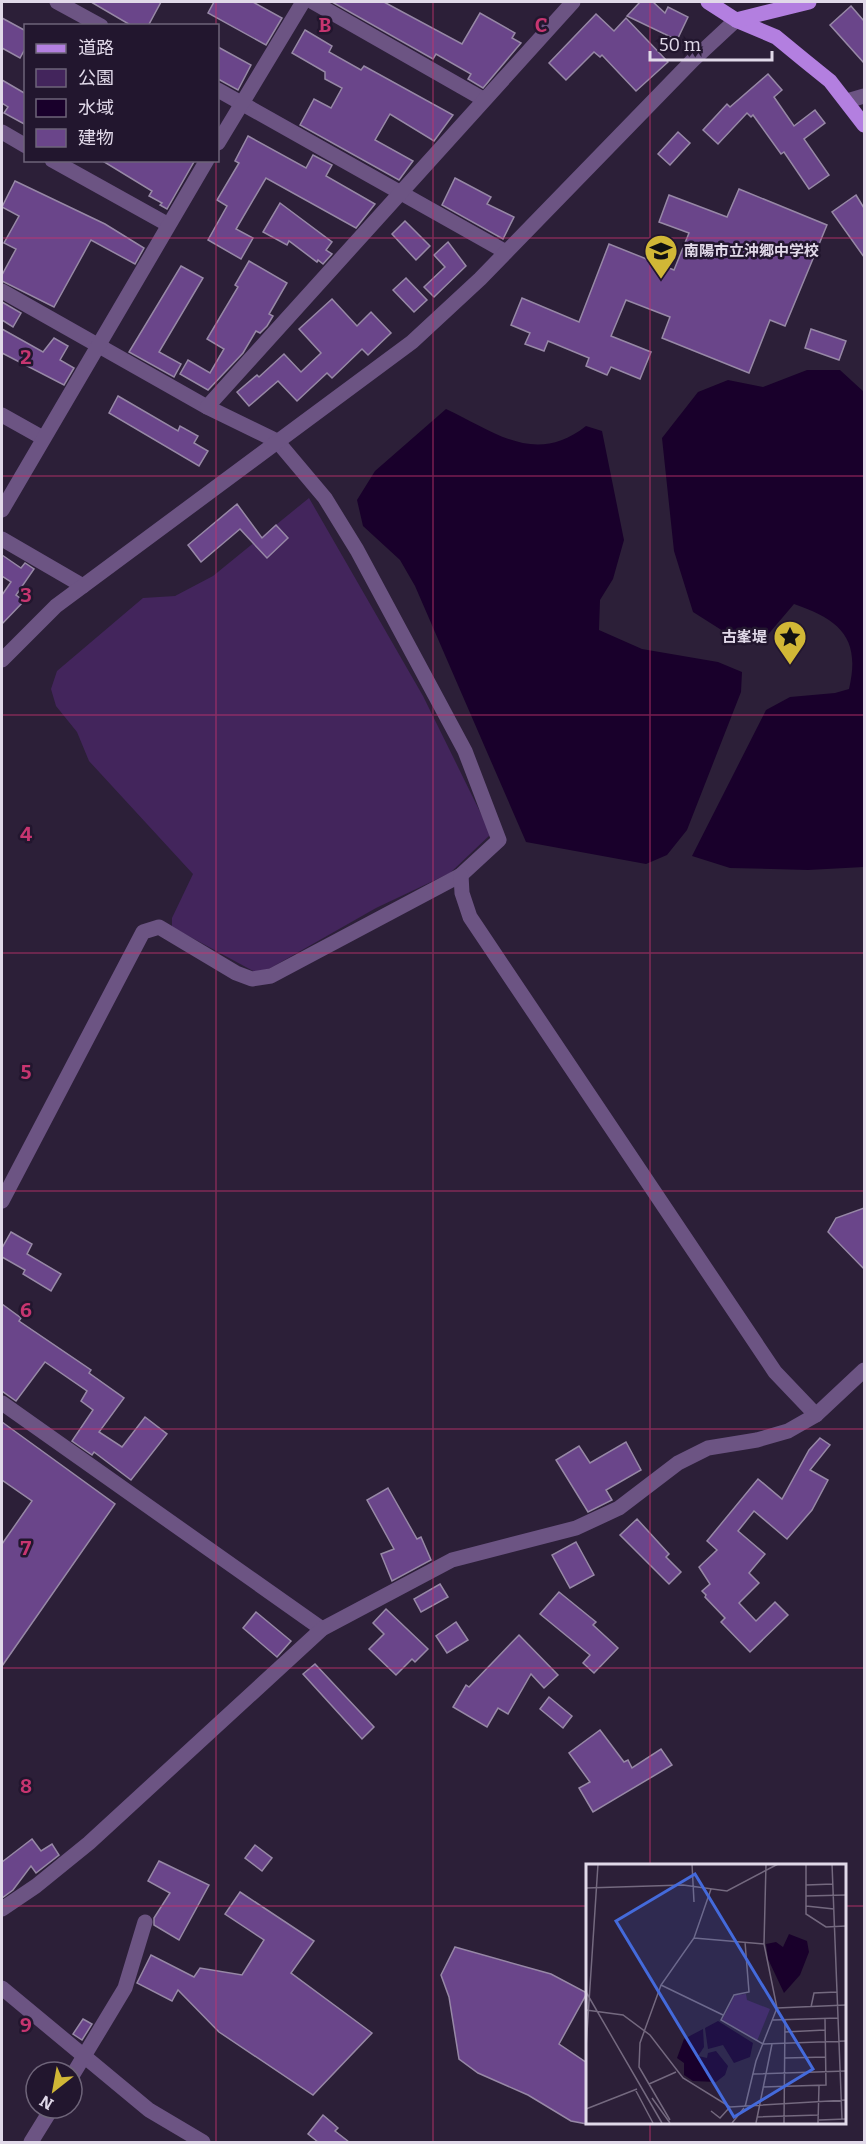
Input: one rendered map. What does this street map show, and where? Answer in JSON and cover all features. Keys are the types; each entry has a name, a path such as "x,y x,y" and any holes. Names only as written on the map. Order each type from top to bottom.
{"main road":[{"path":"708,2 736,20 776,37 830,81 864,125"},
{"path":"736,20 809,2"}],"street":[{"path":"57,2 97,24"},
{"path":"219,141 303,2"},
{"path":"313,2 483,99"},
{"path":"207,407 573,2"},
{"path":"2,660 40,620 83,586 412,342 506,252 736,20"},
{"path":"219,91 506,252"},
{"path":"847,101 864,96"},
{"path":"2,132 24,145"},
{"path":"56,162 167,224"},
{"path":"2,510 100,344 167,224 206,162"},
{"path":"2,291 100,344 207,407 277,441 325,498 357,549 465,751 500,840 461,875 271,976 252,979 236,973 159,927 143,932 2,1201"},
{"path":"2,415 43,438"},
{"path":"2,539 83,586"},
{"path":"461,875 462,893 470,917 775,1372 816,1415"},
{"path":"2,1909 36,1886 89,1843 322,1629 452,1560 576,1528 619,1508 678,1463 708,1448 788,1431 816,1415 864,1370"},
{"path":"2,1403 322,1629"},
{"path":"82,2060 125,1988 146,1922"},
{"path":"2,1988 149,2110 203,2142"},
{"path":"31,2142 45,2120"}],"green space":[{"path":"309,498 423,696 491,834 450,873 376,908 267,970 255,972 172,927 172,918 193,874 89,761 77,732 56,706 51,689 57,671 143,598 175,596 213,576"}],"water":[{"path":"807,370 840,370 864,392 864,867 808,870 730,868 692,856 766,710 790,697 835,693 849,689 852,656 849,644 835,624 794,604 766,637 734,638 693,612 674,551 662,438 698,392 728,380 763,387"},
{"path":"446,409 498,435 532,444 550,443 567,438 586,426 602,431 624,540 613,579 600,600 599,630 642,649 718,662 742,672 741,692 687,830 667,855 646,864 526,842 415,586 400,560 363,526 357,500 375,471"}],"building":[{"path":"91,2 161,2 149,24 129,24"},
{"path":"214,2 253,2 282,18 266,45 208,13"},
{"path":"332,2 384,2 462,44 480,13 515,33 512,38 521,43 483,88 468,79 471,74 436,54 433,59"},
{"path":"640,2 653,2 665,13 668,7 688,17 677,40 627,16"},
{"path":"851,6 864,21 864,63 830,25"},
{"path":"596,14 614,31 626,18 668,62 636,91 602,55 600,57 594,52 566,80 549,63"},
{"path":"2,18 24,30 24,51 20,58 2,48"},
{"path":"305,30 332,46 329,52 361,70 364,66 453,115 434,141 390,114 375,140 413,161 399,180 300,125 314,99 331,108 342,88 325,79 325,72 292,53"},
{"path":"219,48 251,65 238,90 219,80"},
{"path":"768,74 782,90 774,97 794,126 815,110 825,123 804,139 829,175 809,189 784,152 781,154 753,115 751,117 747,113 718,144 703,130 727,104 730,107"},
{"path":"2,80 24,93 24,124 4,113 8,107 2,103"},
{"path":"678,132 690,143 670,165 658,154"},
{"path":"248,136 306,168 313,155 332,165 326,176 375,204 356,228 266,178 236,229 253,238 241,259 208,240 227,206 217,200 239,163 235,161"},
{"path":"104,162 194,162 167,209 160,205 162,203 149,196 152,191"},
{"path":"455,178 491,197 487,204 514,217 503,239 442,205"},
{"path":"15,181 105,224 144,248 135,264 91,240 54,307 2,281 2,275 16,249 4,243 19,216 2,207"},
{"path":"739,189 827,225 785,326 770,320 749,373 662,338 670,317 626,300 611,336 651,352 640,379 611,367 607,375 586,366 589,358 548,341 544,351 525,344 530,333 511,325 522,298 579,322 609,244 674,270 689,233 659,222 669,195 727,217"},
{"path":"856,195 864,208 864,257 832,212"},
{"path":"280,203 332,242 326,250 332,254 323,264 289,241 287,245 263,232"},
{"path":"405,221 430,246 416,260 392,234"},
{"path":"448,242 466,266 434,297 424,287 445,267 434,255"},
{"path":"249,261 287,283 269,314 273,316 267,326 260,333 256,331 243,353 208,390 180,374 188,360 210,373 224,349 207,339 238,287 235,285"},
{"path":"181,266 203,278 159,352 181,364 174,377 129,352"},
{"path":"406,278 427,300 414,312 393,290"},
{"path":"332,299 357,326 371,312 391,333 368,355 362,349 332,378 327,373 297,401 278,381 249,406 237,392 257,375 259,377 284,354 301,372 321,353 299,329"},
{"path":"2,302 21,313 13,327 2,320"},
{"path":"2,329 43,352 54,338 68,346 60,360 74,368 64,385 2,353"},
{"path":"811,329 846,341 839,360 805,348"},
{"path":"118,396 178,431 180,426 198,436 194,443 208,451 199,466 109,413"},
{"path":"237,504 262,538 276,525 288,538 267,558 240,529 201,562 188,545"},
{"path":"2,555 21,568 25,563 34,569 16,595 24,601 2,624 2,595 11,582 2,576"},
{"path":"864,1208 864,1269 828,1232 836,1218"},
{"path":"11,1232 32,1244 27,1254 61,1274 51,1291 23,1274 25,1270 2,1257 2,1248"},
{"path":"2,1304 21,1318 19,1321 91,1370 89,1373 124,1398 99,1432 122,1447 145,1417 167,1434 131,1480 94,1452 92,1455 72,1441 93,1410 81,1401 87,1391 45,1362 16,1401 2,1391"},
{"path":"2,1422 115,1504 2,1666 2,1544 32,1501 2,1480"},
{"path":"820,1438 830,1445 810,1470 828,1480 812,1510 787,1539 754,1511 738,1531 765,1554 749,1573 759,1583 739,1603 756,1621 775,1602 788,1615 750,1652 721,1622 725,1618 702,1591 710,1584 699,1567 717,1550 707,1541 758,1479 782,1499 809,1450"},
{"path":"626,1442 641,1470 606,1490 612,1500 588,1512 556,1460 579,1446 590,1463"},
{"path":"388,1488 417,1539 421,1537 431,1560 392,1581 381,1554 394,1549 367,1500"},
{"path":"637,1519 669,1554 666,1557 681,1572 669,1584 620,1535"},
{"path":"576,1542 594,1575 570,1588 552,1555"},
{"path":"440,1584 448,1597 421,1612 414,1599"},
{"path":"559,1592 596,1622 593,1625 618,1648 594,1673 583,1663 590,1655 540,1614"},
{"path":"386,1609 428,1649 415,1662 412,1659 396,1675 369,1649 384,1634 373,1623"},
{"path":"256,1612 291,1641 277,1657 243,1628"},
{"path":"456,1622 468,1640 447,1653 436,1636"},
{"path":"519,1635 558,1675 544,1688 531,1674 508,1714 498,1708 487,1727 453,1707 466,1685 469,1687"},
{"path":"315,1664 374,1727 362,1739 303,1674"},
{"path":"549,1697 572,1716 563,1728 540,1709"},
{"path":"600,1730 624,1762 628,1760 632,1768 661,1749 672,1765 593,1812 579,1788 590,1782 569,1753"},
{"path":"32,1839 41,1851 52,1844 59,1855 36,1873 31,1866 13,1890 2,1898 2,1862"},
{"path":"255,1845 272,1858 262,1871 245,1858"},
{"path":"159,1861 209,1885 179,1940 154,1925 154,1918 170,1893 148,1881"},
{"path":"240,1892 314,1941 291,1973 372,2033 313,2095 219,2032 178,1990 172,2001 137,1983 151,1955 194,1977 200,1968 242,1975 264,1940 225,1914"},
{"path":"455,1947 551,1974 586,1992 559,2044 586,2062 587,2124 571,2121 528,2095 478,2073 459,2059 449,1997 441,1975"},
{"path":"83,2019 92,2024 82,2040 73,2034"},
{"path":"323,2115 338,2128 335,2131 349,2142 318,2142 308,2134"}],"place":[{"name":"南陽市立沖郷中学校","path":"661,280"},
{"name":"古峯堤","path":"790,666"}]}
